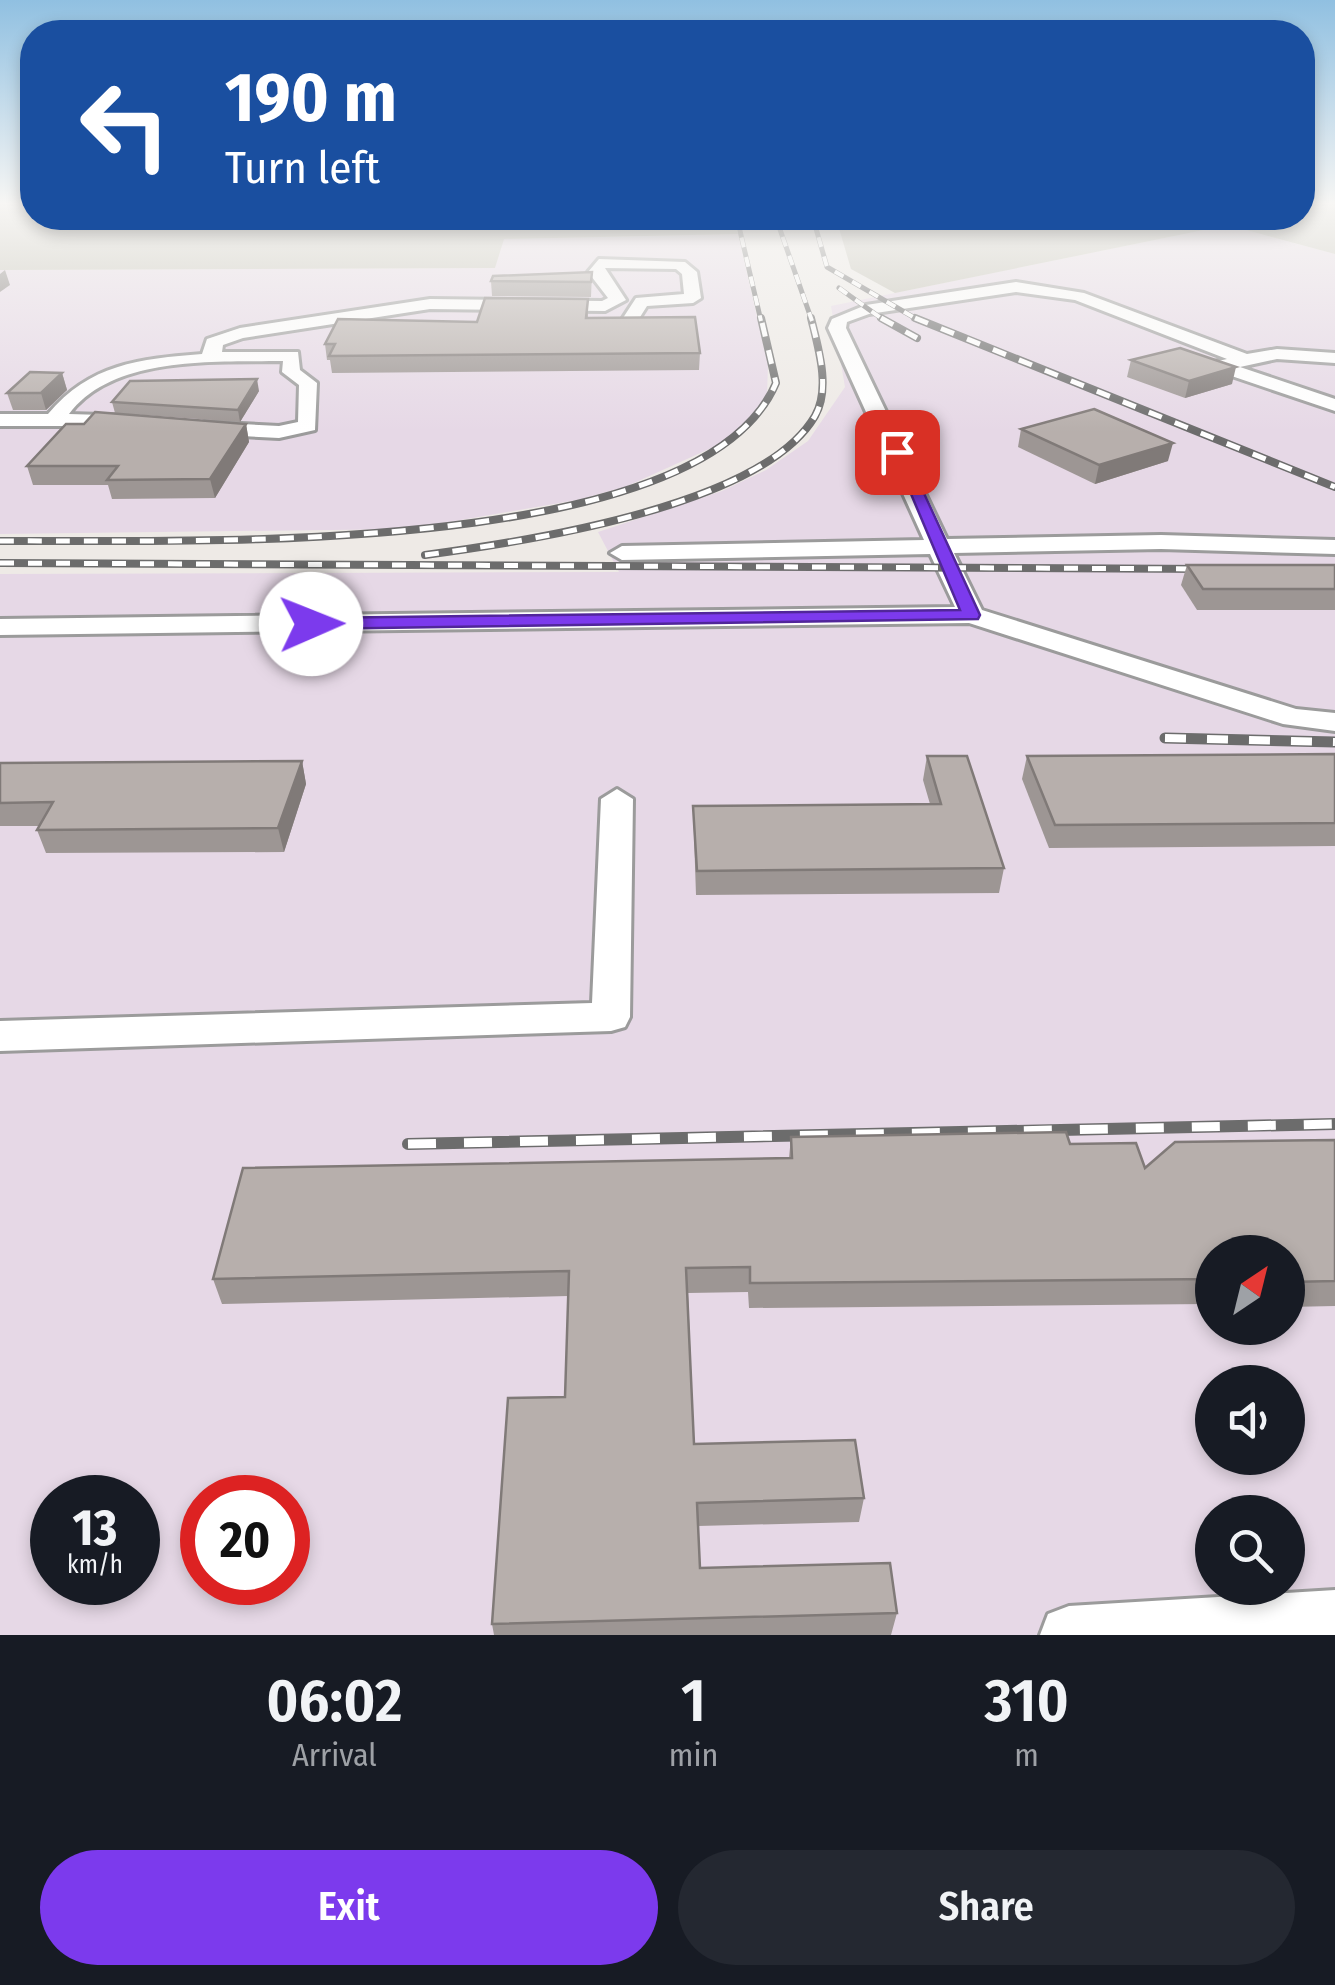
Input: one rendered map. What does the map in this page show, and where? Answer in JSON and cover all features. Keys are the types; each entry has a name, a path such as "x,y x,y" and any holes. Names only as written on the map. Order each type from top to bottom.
{"lane":[{"path":"602,279 618,300"},
{"path":"209,356 216,349 213,343 240,332 394,309 457,303 576,308 606,306 618,300 693,298 690,279"},
{"path":"971,615 837,328 840,318 853,312 1016,286 1078,296 1246,360"},
{"path":"629,322 642,301"},
{"path":"1335,358 1276,354 1220,366 1335,406"},
{"path":"54,420 80,390 100,381 209,356 292,356 291,372 308,382 308,426 280,432 230,433 191,426"},
{"path":"0,420 157,422"},
{"path":"622,552 1161,542 1335,547"},
{"path":"0,628 971,615 1292,718 1335,722"},
{"path":"0,1036 611,1017 617,799"},
{"path":"1069,1635 1335,1619"}],"shaded area":[{"path":"0,279 748,279 768,365 767,395 745,424 718,445 625,487 577,500 409,529 0,534"},
{"path":"870,279 962,279 895,293"},
{"path":"962,279 1335,279 1335,1635 0,1635 0,574 619,572 598,532 722,491 766,470 808,441 845,387 831,306"}],"building":[{"path":"492,279 591,279 591,282"},
{"path":"485,298 588,299 586,318 695,317 700,353 329,356 335,344 325,344 338,319 477,322"},
{"path":"1180,348 1236,367 1189,381 1131,360"},
{"path":"30,372 62,373 41,393 7,393"},
{"path":"257,379 238,410 112,402 130,381"},
{"path":"1094,409 1173,443 1099,465 1021,429"},
{"path":"95,412 246,424 210,479 107,480 118,466 27,466 66,424 84,424"},
{"path":"1187,565 1335,565 1335,589 1203,589"},
{"path":"1335,754 1335,823 1055,825 1027,756"},
{"path":"927,756 967,756 1004,868 697,871 693,806 941,804"},
{"path":"302,761 278,828 37,830 53,802 0,803 0,763"},
{"path":"1066,1132 1070,1144 1136,1143 1145,1168 1175,1142 1335,1140 1335,1281 1305,1282 1305,1235 1195,1235 1195,1279 750,1283 750,1267 686,1268 694,1444 855,1440 864,1498 697,1503 700,1568 890,1563 897,1613 492,1624 508,1398 565,1397 569,1271 213,1279 243,1168 792,1158 791,1137"}],"railway":[{"path":"751,279 761,321"},
{"path":"797,279 811,318"},
{"path":"848,279 920,321"},
{"path":"839,288 885,321"},
{"path":"0,541 300,538 423,529 542,512 646,483 728,441 776,383 761,318"},
{"path":"425,555 520,541 637,515 694,497 745,474 787,448 820,405 822,367 811,318"},
{"path":"881,318 917,338"},
{"path":"915,318 1335,487"},
{"path":"0,563 1215,569"},
{"path":"1165,738 1335,742"},
{"path":"408,1144 1335,1124"}],"route":[{"path":"311,624 971,615 954,570 897,452"}]}
